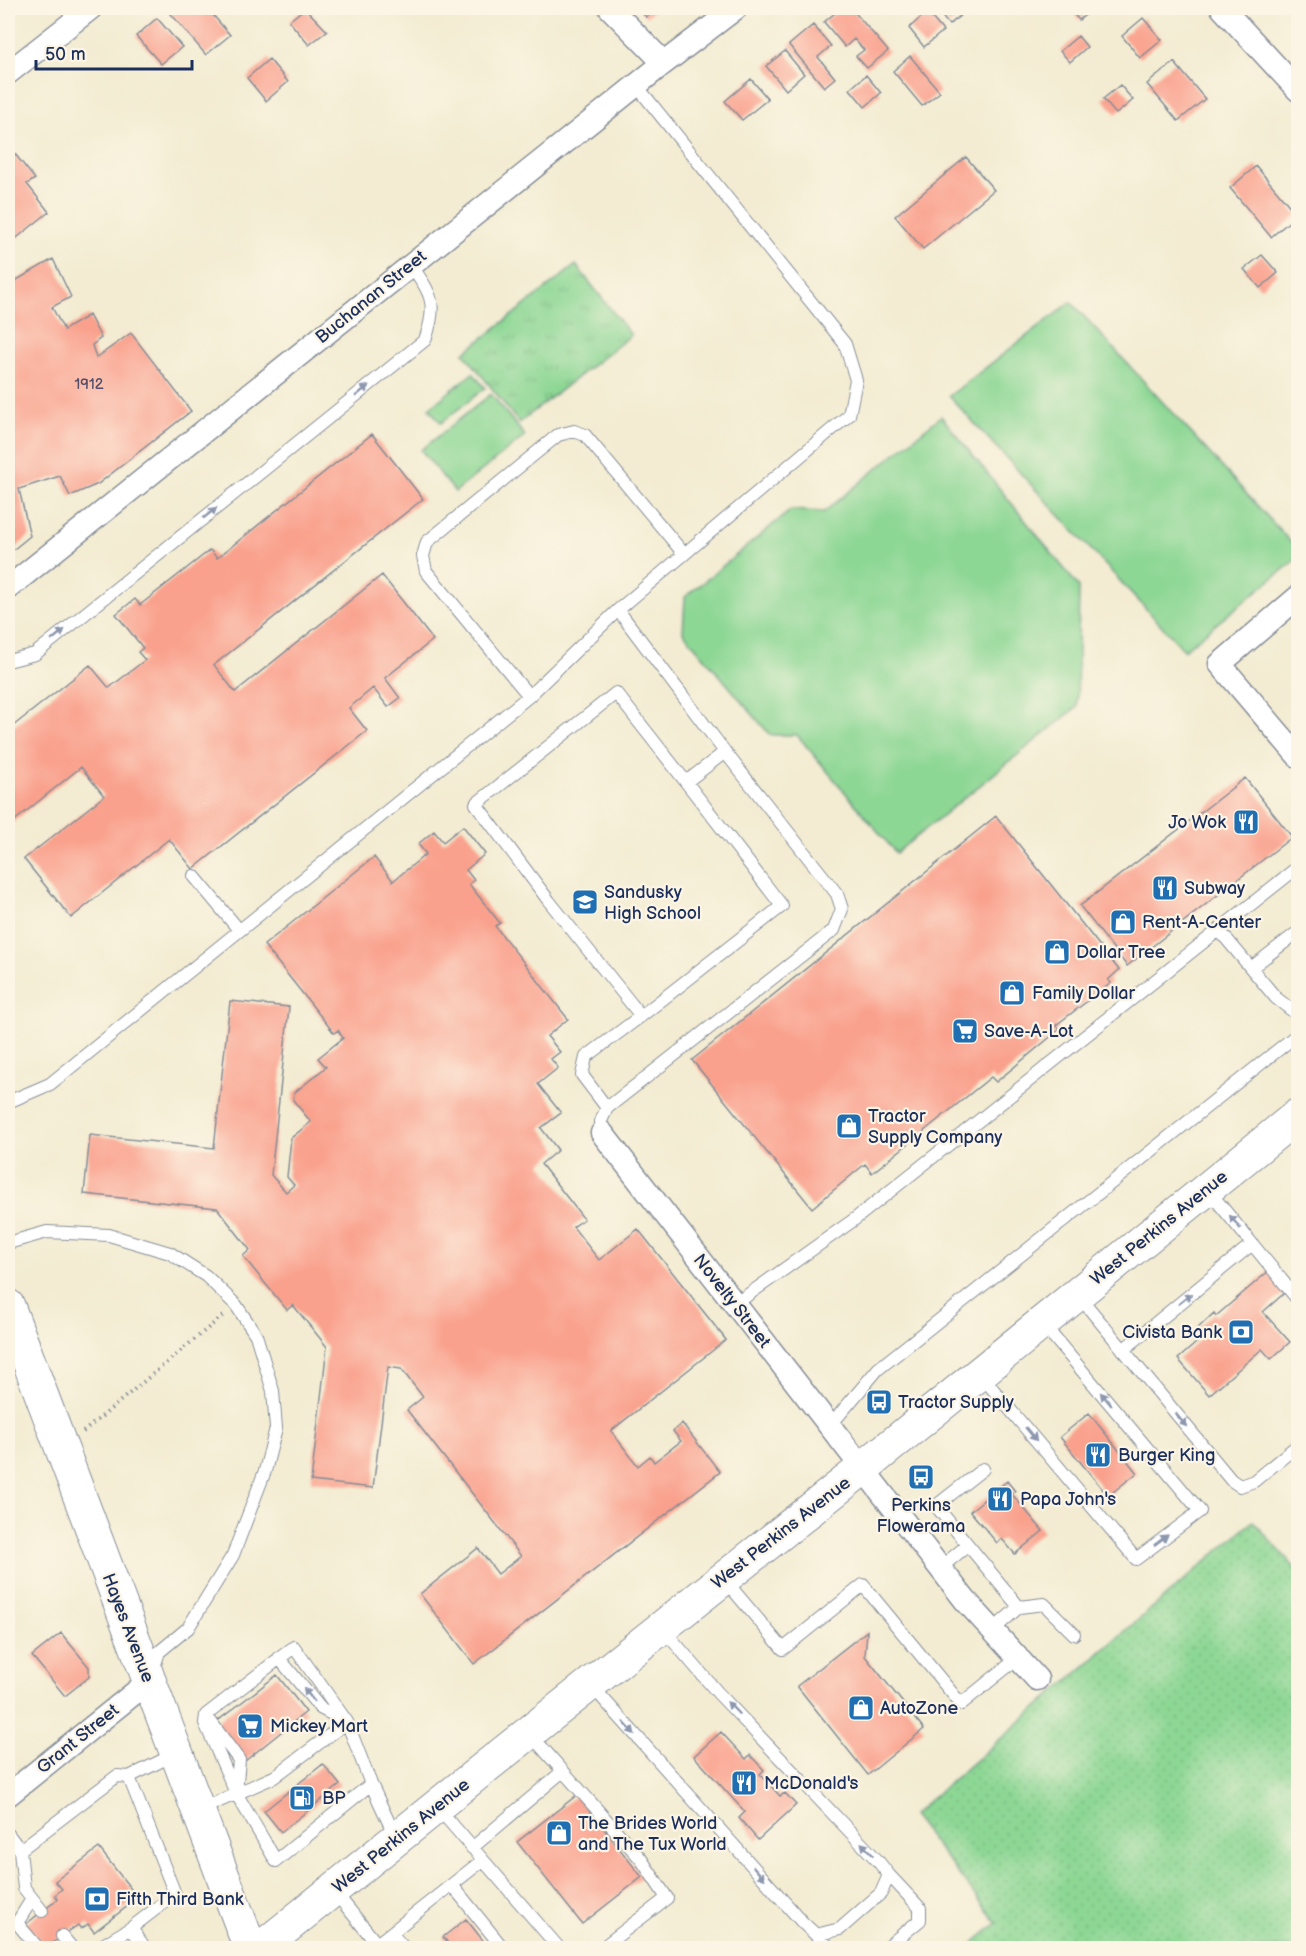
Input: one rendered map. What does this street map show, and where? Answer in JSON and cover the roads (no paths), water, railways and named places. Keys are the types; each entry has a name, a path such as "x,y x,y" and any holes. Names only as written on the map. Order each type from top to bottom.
{"main road":[{"name":"West Perkins Avenue","path":"261,1948 862,1469 1207,1189 1293,1123"},
{"name":"Hayes Avenue","path":"8,1306 148,1683 250,1948"}],"street":[{"path":"8,73 91,8"},
{"path":"610,8 664,63"},
{"name":"Buchanan Street","path":"8,588 636,85 736,8"},
{"path":"1222,8 1299,90"},
{"path":"1299,597 1220,664 1299,756"},
{"name":"Novelty Street","path":"602,1133 940,1568 1037,1679"},
{"name":"Grant Street","path":"8,1795 148,1683"}],"lane":[{"path":"8,1102 50,1084 529,696 618,610 849,415 856,380 845,344 636,85"},
{"path":"8,661 35,654 425,340 433,319 430,291 411,266"},
{"path":"529,696 426,571 423,556 427,542 558,435 574,431 585,435 684,554"},
{"path":"602,1133 601,1121 608,1108 834,930 842,909 837,894 725,753 618,610"},
{"path":"608,1108 582,1075 586,1057 641,1016 782,906 616,693 476,804 549,901 641,1016"},
{"path":"686,782 725,753"},
{"path":"735,1304 855,1219 1299,867"},
{"path":"194,876 239,930"},
{"path":"1220,930 1276,998 1299,1015"},
{"path":"1251,968 1299,932"},
{"path":"829,1426 878,1369 1299,1034"},
{"path":"1207,1189 1299,1300"},
{"path":"8,1243 47,1232 110,1235 170,1253 206,1276 236,1305 256,1335 273,1391 276,1428 266,1471 233,1555 188,1628 159,1652 148,1683"},
{"path":"1123,1350 1252,1244"},
{"path":"1077,1294 1231,1480 1240,1486 1254,1481 1299,1445"},
{"path":"979,1373 1136,1559 1200,1511 1041,1323"},
{"path":"983,1469 936,1506 1019,1607"},
{"path":"940,1568 968,1545"},
{"path":"723,1578 783,1648 863,1585 961,1704 1018,1658"},
{"path":"993,1630 1019,1607 1044,1604 1074,1634"},
{"path":"662,1628 718,1693 920,1908 920,1920 886,1948"},
{"path":"371,1784 276,1861 236,1793 205,1723 206,1715 294,1647 348,1722 371,1784 396,1839"},
{"path":"279,1658 320,1708 348,1722"},
{"path":"590,1684 803,1923 830,1948"},
{"path":"197,1810 274,1777 348,1722"},
{"path":"529,1733 641,1859 667,1898 602,1948"},
{"path":"20,1850 117,1776 129,1777 175,1754"},
{"path":"472,1848 563,1771"},
{"path":"98,1948 131,1928 175,1894 129,1777"},
{"path":"437,1807 559,1948"},
{"path":"8,1834 20,1850 24,1888 42,1911"},
{"path":"333,1890 377,1944 483,1860"},
{"path":"816,1935 840,1929 881,1893 889,1875"},
{"path":"452,1885 503,1948"},
{"path":"32,1899 17,1923 38,1948"},
{"path":"131,1928 145,1948"},
{"path":"392,1933 404,1948"},
{"path":"62,1936 72,1948"}],"place":[{"name":"Jo Wok","path":"1246,822"},
{"name":"Subway","path":"1165,888"},
{"name":"Sandusky High School","path":"585,902"},
{"name":"Rent-A-Center","path":"1123,922"},
{"name":"Dollar Tree","path":"1057,952"},
{"name":"Family Dollar","path":"1012,993"},
{"name":"Save-A-Lot","path":"965,1031"},
{"name":"Tractor Supply Company","path":"849,1126"},
{"name":"Civista Bank","path":"1241,1332"},
{"name":"Tractor Supply","path":"879,1402"},
{"name":"Burger King","path":"1098,1455"},
{"name":"Perkins Flowerama","path":"921,1477"},
{"name":"Papa John's","path":"1000,1499"},
{"name":"AutoZone","path":"861,1708"},
{"name":"Mickey Mart","path":"250,1726"},
{"name":"McDonald's","path":"744,1783"},
{"name":"BP","path":"302,1798"},
{"name":"The Brides World and The Tux World","path":"559,1833"},
{"name":"Fifth Third Bank","path":"97,1899"}]}
